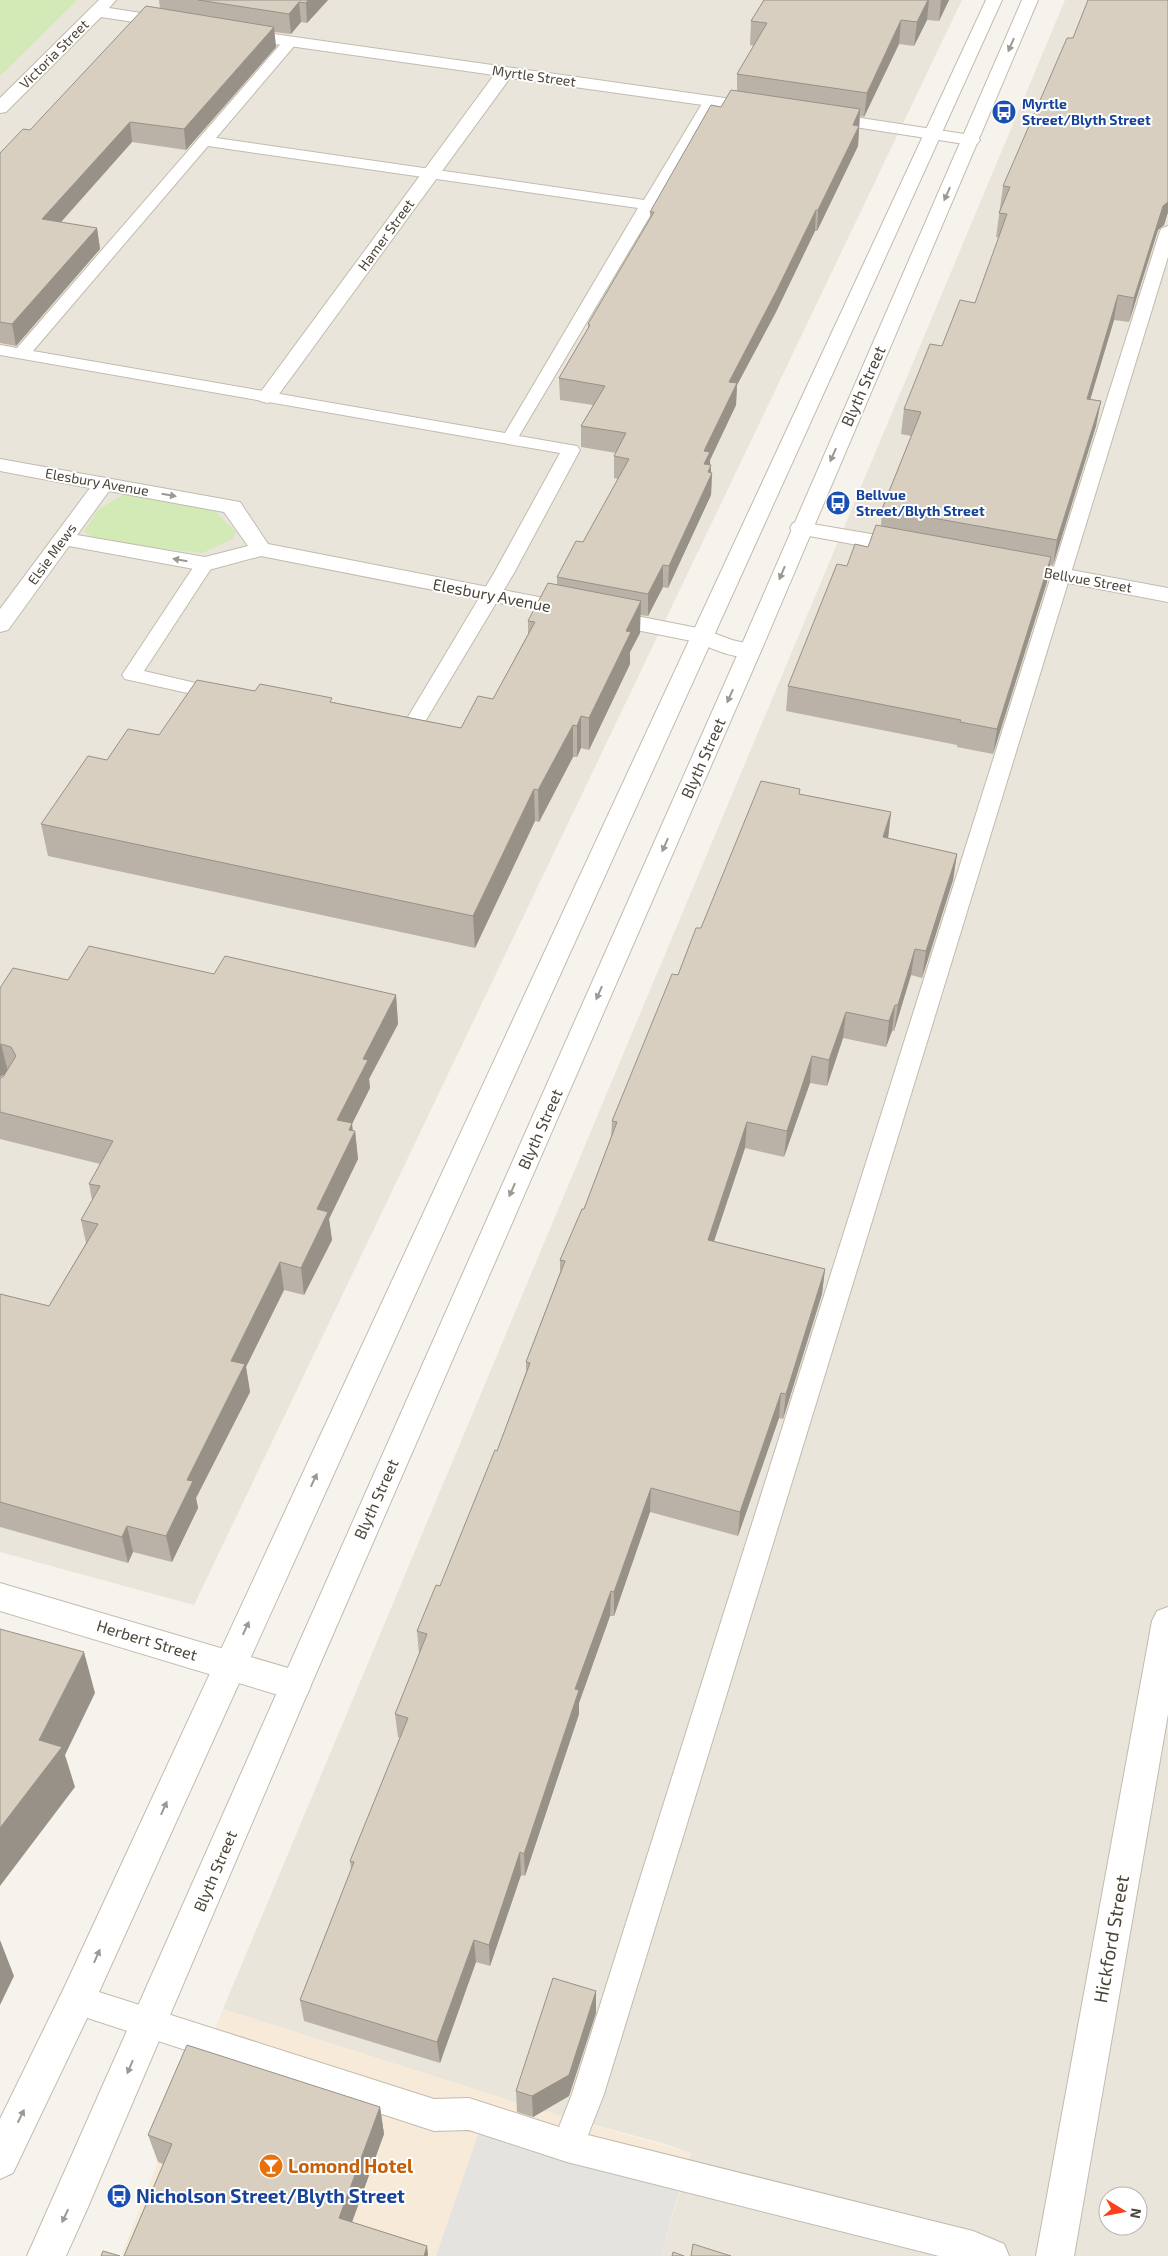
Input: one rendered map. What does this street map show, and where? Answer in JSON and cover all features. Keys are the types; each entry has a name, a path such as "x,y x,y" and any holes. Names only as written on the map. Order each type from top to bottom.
{"street":[{"path":"0,2160 77,2000 994,0"},
{"name":"Blyth Street","path":"46,2256 76,2194 294,1685 750,651 801,528 971,140 1030,0"},
{"path":"102,6 187,26"},
{"name":"Victoria Street","path":"0,108 102,6"},
{"name":"Myrtle Street","path":"224,32 778,111"},
{"name":"Hamer Street","path":"267,397 505,72"},
{"path":"807,115 971,140"},
{"name":"Elesbury Avenue","path":"0,465 232,507 240,522 261,549"},
{"name":"Elsie Mews","path":"0,626 7,607 63,539 104,483"},
{"path":"801,528 924,550"},
{"name":"Elesbury Avenue","path":"63,539 205,564 261,549 703,636 726,646 750,651"},
{"name":"Bellvue Street","path":"992,563 1168,595"},
{"name":"Herbert Street","path":"0,1597 294,1685"},
{"name":"Hickford Street","path":"1055,2256 1168,1621"}],"lane":[{"path":"21,354 290,42"},
{"path":"512,435 711,100"},
{"path":"205,141 648,205"},
{"path":"567,2146 588,2094 1168,231"},
{"path":"0,350 267,397 512,435 571,450 491,595 407,734 379,728"},
{"path":"205,564 132,675 237,698"},
{"path":"77,2000 434,2115 469,2114 567,2146 973,2248 992,2256"}],"shaded area":[{"path":"0,0 962,0 194,1605 0,1552"},
{"path":"1065,0 1168,0 1168,2256 661,2256 691,2153 665,2144 543,2111 223,2009"},
{"path":"223,2009 543,2111 691,2153 661,2256 121,2256 158,2162"},
{"path":"479,2132 679,2191 661,2256 436,2256"}],"green space":[{"path":"0,0 77,0 0,76"},
{"path":"126,493 211,507 236,532 232,539 203,553 127,545 95,539 84,531 99,509"}],"building":[{"path":"198,0 308,0 306,3 299,2 289,14"},
{"path":"764,0 928,0 917,22 901,20 867,93 737,74 767,23 751,21"},
{"path":"1088,0 1168,0 1168,202 1163,206 1134,298 1118,295 1087,399 1101,401 1057,540 882,509 921,412 904,409 930,344 942,346 960,300 975,303 1007,214 999,213 1010,187 1003,186 1067,38 1073,38"},
{"path":"146,6 274,27 184,129 130,122 42,219 97,228 12,324 0,322 0,153 23,129 30,130"},
{"path":"731,90 860,109 853,125 859,126 729,382 737,383 704,451 710,452 704,464 711,465 708,472 712,473 669,566 663,565 648,594 557,577 576,541 583,542 629,459 614,456 626,433 581,426 605,386 559,378 590,325 588,324 654,212 650,212 711,105 721,107"},
{"path":"876,525 1051,557 997,729 960,722 961,720 788,686 837,564 847,566 855,544 868,547"},
{"path":"548,583 641,601 626,631 631,632 589,718 581,716 577,726 573,725 538,790 534,789 473,916 41,824 88,756 107,760 128,729 159,735 197,680 255,691 260,684 332,698 330,702 461,728 478,696 493,699 535,622 528,621"},
{"path":"761,781 800,789 799,794 891,812 883,837 957,854 926,951 915,949 898,1005 895,1005 889,1021 846,1012 829,1060 812,1056 787,1131 747,1122 708,1240 825,1269 786,1394 781,1393 740,1512 651,1488 614,1592 611,1591 575,1689 579,1690 524,1854 520,1852 489,1945 474,1940 437,2042 300,2000 354,1862 350,1861 408,1718 395,1714 427,1634 417,1631 436,1585 440,1586 495,1450 497,1451 530,1363 526,1362 565,1261 560,1260 582,1209 584,1209 617,1122 612,1121 672,974 678,975 696,928 701,928"},
{"path":"89,946 214,974 225,956 396,995 363,1059 368,1060 337,1120 352,1123 349,1130 355,1131 317,1209 328,1212 301,1268 280,1262 231,1361 245,1364 187,1480 193,1481 166,1536 127,1526 122,1537 0,1502 0,1294 49,1306 98,1224 81,1220 100,1186 89,1184 113,1141 0,1112 0,1078 3,1077 16,1056 11,1047 0,1045 0,988 13,968 68,980"},
{"path":"0,1629 84,1652 39,1740 62,1747 0,1828"},
{"path":"553,1978 596,1991 569,2075 532,2096 516,2091"},
{"name":"Lomond Hotel","path":"187,2045 380,2107 339,2218 427,2246 424,2256 124,2256 172,2144 148,2135"},
{"path":"693,2244 731,2256 691,2256"},
{"path":"103,2251 120,2256 101,2256"},
{"path":"673,2252 684,2256 672,2256"}],"place":[{"name":"Myrtle Street/Blyth Street","path":"1004,112"},
{"name":"Bellvue Street/Blyth Street","path":"838,503"},
{"name":"Lomond Hotel","path":"271,2166"},
{"name":"Nicholson Street/Blyth Street","path":"119,2196"}]}
